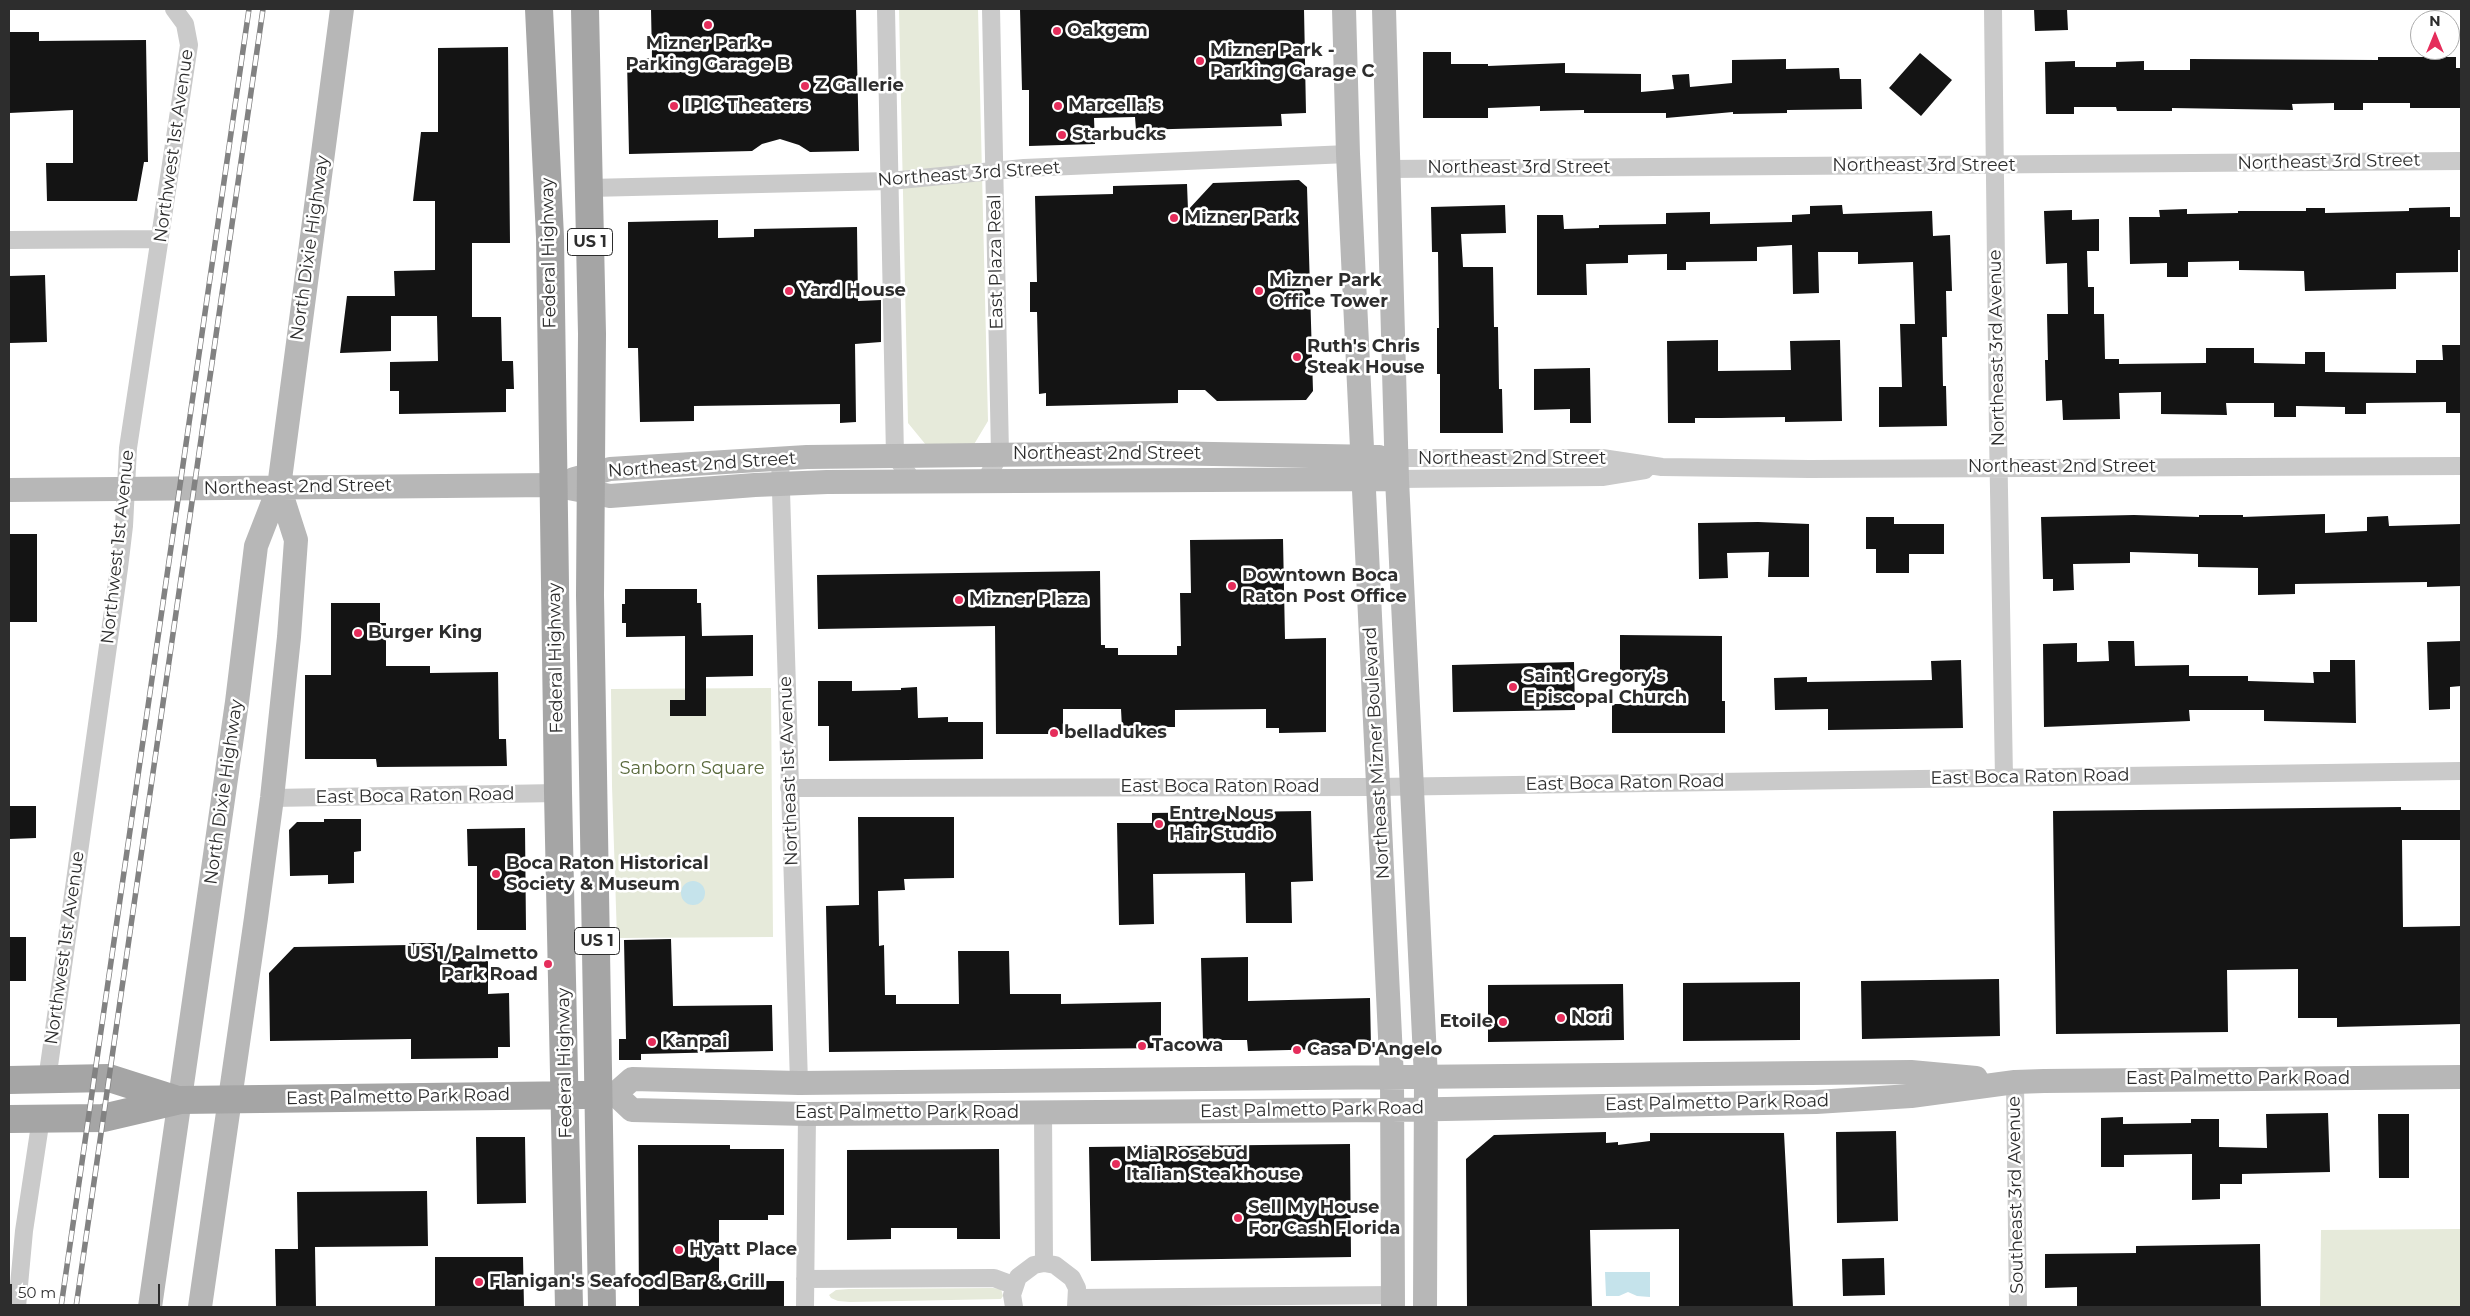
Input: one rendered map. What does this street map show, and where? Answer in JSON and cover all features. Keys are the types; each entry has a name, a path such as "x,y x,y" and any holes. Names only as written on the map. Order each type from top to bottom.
{"main road":[{"name":"North Dixie Highway","path":"150,1307 237,702 256,546 279,487 342,9"},
{"name":"Federal Highway","path":"539,9 550,237 558,793 566,1096 569,1307"},
{"name":"Federal Highway","path":"585,9 592,334 590,604 608,1094 602,1307"},
{"name":"Northeast Mizner Boulevard","path":"1344,9 1348,154 1392,1078 1393,1301"},
{"name":"Northeast Mizner Boulevard","path":"1384,9 1396,468 1426,1078 1425,1307"},
{"name":"Northeast 2nd Street","path":"9,490 553,485 591,483 610,469 780,458 1000,454 1158,453 1363,468"},
{"name":"Northeast 2nd Street","path":"591,483 610,496 781,484 985,481 1396,468"},
{"name":"North Dixie Highway","path":"200,1307 231,1100 272,798 296,540 279,487"},
{"name":"East Palmetto Park Road","path":"180,1100 608,1094 632,1078 799,1083 1911,1072 2015,1082 2461,1077"},
{"path":"9,1080 108,1078 180,1100"},
{"name":"East Palmetto Park Road","path":"608,1094 632,1110 807,1114 1392,1110 1816,1102 1911,1096 2015,1082"},
{"path":"9,1118 103,1118 180,1100"}],"street":[{"path":"886,9 895,456 913,482"},
{"name":"East Plaza Real","path":"991,9 1000,454"},
{"name":"Northeast 3rd Avenue","path":"1993,9 1998,468 2004,778"},
{"name":"Northwest 1st Avenue","path":"47,1080 112,621 124,526 128,448 189,45 188,31 177,13"},
{"name":"Northeast 3rd Street","path":"589,188 890,181 1024,168 1348,154"},
{"name":"Northeast 3rd Street","path":"1387,169 1996,166 2461,161"},
{"path":"9,240 160,239"},
{"path":"985,481 1000,454"},
{"name":"Northeast 1st Avenue","path":"780,458 799,1083"},
{"name":"Northeast 2nd Street","path":"1396,468 1550,459 1602,458 1662,467 1809,470 2461,466"},
{"path":"1550,459 1550,478"},
{"name":"Northeast 2nd Street","path":"1396,468 1550,478 1602,477 1662,467"},
{"name":"East Boca Raton Road","path":"789,788 1378,787 2461,772"},
{"name":"East Boca Raton Road","path":"272,798 558,793"},
{"name":"Southeast 3rd Avenue","path":"2015,1082 2018,1307"},
{"path":"1043,1112 1044,1263"},
{"path":"804,1307 807,1114"},
{"path":"17,1307 24,1231 41,1118"},
{"path":"1010,1306 1013,1285 1025,1270 1044,1263 1055,1265 1072,1278 1077,1288 1077,1303 1393,1301"},
{"path":"805,1279 994,1278 1013,1285"}],"green space":[{"path":"899,9 978,9 988,421 973,446 926,445 908,423"},
{"name":"Sanborn Square","path":"771,688 773,937 617,938 611,689"},
{"path":"2461,1229 2461,1307 2320,1307 2321,1230"},
{"path":"849,1289 1001,1289 1003,1296 1001,1299 850,1302 838,1301 829,1295 836,1290"}],"water":[{"path":"693,881 701,885 705,893 701,901 693,905 685,901 681,893 685,885"},
{"path":"1605,1272 1650,1272 1650,1297 1637,1296 1628,1292 1619,1296 1606,1296"}],"building":[{"path":"651,9 856,9 859,151 810,152 799,145 780,139 762,144 752,151 629,154 627,60 652,58"},
{"path":"1020,9 1304,9 1306,113 1281,114 1282,126 1136,130 1135,117 1094,118 1095,144 1029,146 1029,90 1022,90"},
{"path":"2034,9 2067,9 2068,30 2035,31"},
{"path":"9,32 39,32 39,41 146,40 148,162 144,162 137,201 47,201 46,163 73,163 73,110 9,113"},
{"path":"508,47 510,243 472,243 472,317 501,317 502,361 513,361 514,389 506,389 506,412 399,414 399,391 390,391 390,362 438,361 437,316 391,316 391,351 340,353 347,296 395,296 394,271 435,270 435,201 413,201 421,132 438,132 438,48"},
{"path":"1423,52 1451,52 1451,64 1488,64 1488,66 1565,63 1565,73 1641,74 1641,92 1674,89 1672,75 1689,74 1690,87 1732,83 1732,60 1786,59 1786,69 1839,68 1840,79 1861,79 1862,109 1787,110 1787,113 1733,114 1733,112 1666,118 1666,113 1584,113 1584,110 1540,111 1540,106 1488,108 1488,118 1423,118"},
{"path":"1920,53 1952,80 1921,116 1889,88"},
{"path":"2378,57 2410,57 2410,60 2456,60 2456,68 2461,68 2461,108 2410,108 2410,103 2363,103 2363,110 2334,110 2334,103 2292,104 2293,110 2172,108 2172,111 2117,111 2116,107 2074,107 2074,114 2046,114 2045,62 2075,61 2075,67 2116,67 2116,62 2144,61 2144,70 2190,70 2190,59 2378,60"},
{"path":"1299,180 1307,187 1313,391 1306,400 1217,401 1205,390 1178,390 1178,403 1046,406 1046,393 1039,394 1037,312 1030,312 1030,282 1037,282 1035,196 1113,194 1113,186 1187,184 1188,210 1213,183"},
{"path":"1505,205 1506,233 1461,234 1463,267 1493,267 1494,327 1498,327 1499,389 1502,389 1503,433 1440,433 1440,374 1437,374 1437,328 1439,328 1438,252 1432,252 1431,207"},
{"path":"1842,205 1843,214 1932,211 1933,236 1950,235 1952,291 1946,291 1947,337 1942,337 1943,386 1946,386 1947,426 1879,427 1879,387 1902,387 1900,324 1915,324 1913,262 1858,264 1858,252 1818,252 1819,293 1793,294 1792,245 1757,247 1757,261 1686,262 1686,270 1667,270 1667,254 1628,255 1628,263 1586,264 1587,295 1537,295 1537,215 1563,215 1564,229 1599,228 1599,225 1666,224 1666,213 1710,212 1710,224 1792,222 1792,215 1810,214 1810,206"},
{"path":"2450,207 2450,217 2461,217 2461,250 2458,250 2458,272 2396,273 2396,289 2305,291 2304,271 2239,270 2239,261 2188,262 2188,277 2167,277 2167,263 2130,264 2129,217 2160,217 2159,210 2187,209 2187,214 2238,213 2238,211 2306,211 2306,208 2325,208 2325,213 2409,211 2409,208"},
{"path":"2072,210 2072,220 2099,219 2099,251 2087,251 2088,287 2094,287 2094,314 2104,314 2105,359 2119,359 2119,364 2206,363 2206,348 2254,348 2254,363 2305,364 2305,352 2325,352 2325,372 2416,373 2416,360 2443,360 2442,345 2461,345 2461,413 2446,413 2446,402 2366,403 2366,414 2345,414 2345,407 2296,406 2296,417 2274,417 2274,403 2226,403 2227,415 2161,414 2161,392 2119,393 2120,419 2063,420 2062,400 2046,401 2045,360 2048,360 2047,314 2068,314 2067,263 2046,264 2044,211"},
{"path":"718,220 718,238 754,237 754,229 857,227 858,301 881,300 881,342 855,344 856,422 840,423 840,404 694,406 694,421 640,422 638,348 628,348 628,222"},
{"path":"45,275 47,342 9,343 9,276"},
{"path":"1718,340 1718,371 1791,370 1790,341 1840,340 1842,421 1785,422 1785,417 1695,418 1695,423 1668,423 1667,341"},
{"path":"1590,368 1591,423 1570,423 1570,409 1534,410 1534,369"},
{"path":"2325,514 2325,533 2367,531 2367,517 2388,516 2389,526 2461,524 2461,586 2427,587 2427,582 2295,584 2295,594 2258,595 2258,568 2198,567 2198,554 2130,552 2130,563 2073,564 2074,590 2053,591 2053,579 2043,579 2041,517 2134,515 2199,517 2199,515 2243,515 2243,517"},
{"path":"1866,517 1894,517 1894,524 1944,524 1944,554 1909,554 1909,573 1876,573 1876,549 1866,549"},
{"path":"1758,522 1809,524 1809,577 1768,577 1769,552 1727,553 1728,578 1699,579 1698,523"},
{"path":"9,534 37,534 37,622 9,622"},
{"path":"1283,539 1285,639 1326,638 1326,732 1279,733 1279,728 1266,728 1266,709 1175,710 1175,727 1162,727 1162,732 1134,732 1134,728 1122,728 1121,709 1063,709 1063,734 996,734 995,626 818,629 817,575 1100,571 1101,645 1105,645 1105,648 1118,648 1118,655 1177,655 1177,646 1181,646 1180,593 1191,593 1190,540"},
{"path":"625,589 697,589 697,603 701,603 702,636 753,635 753,676 706,677 706,716 670,716 670,700 685,700 685,636 626,637 626,623 622,623 622,604 625,604"},
{"path":"331,603 380,603 380,623 386,623 386,666 430,666 430,673 498,672 499,739 506,739 507,766 377,767 376,759 305,759 305,675 331,675"},
{"path":"1620,635 1722,636 1722,701 1725,701 1725,733 1612,733 1612,704 1644,704 1644,672 1620,672"},
{"path":"2108,641 2134,641 2135,666 2189,665 2189,676 2248,676 2248,681 2314,683 2313,672 2330,672 2330,660 2355,660 2356,723 2264,721 2264,710 2189,710 2190,721 2044,727 2043,644 2077,643 2077,662 2109,661"},
{"path":"2461,641 2461,686 2450,687 2450,709 2429,710 2427,642"},
{"path":"1961,660 1963,728 1828,730 1828,709 1775,710 1774,678 1807,677 1807,682 1932,680 1931,661"},
{"name":"Saint Gregory's Episcopal Church","path":"1574,662 1575,710 1453,712 1452,665"},
{"path":"818,681 852,681 852,691 901,690 901,688 917,687 918,718 948,717 948,722 983,722 983,759 829,761 829,726 818,726"},
{"path":"9,806 36,806 36,838 9,839"},
{"path":"2401,807 2401,810 2461,810 2461,840 2402,840 2403,927 2461,926 2461,1024 2337,1027 2337,1018 2298,1018 2298,969 2227,970 2228,1032 2056,1034 2053,811"},
{"path":"1311,811 1313,881 1291,882 1292,923 1246,923 1245,873 1153,874 1154,924 1119,925 1117,823 1152,823 1152,813"},
{"path":"858,817 954,817 954,878 904,879 905,890 878,891 879,946 884,945 885,995 896,995 896,1004 959,1004 958,951 1009,951 1010,994 1061,994 1061,1004 1161,1002 1161,1048 829,1052 826,906 859,905"},
{"path":"324,819 361,819 361,851 354,852 354,883 328,884 328,875 290,876 289,830 297,822 324,822"},
{"name":"Boca Raton Historical Society & Museum","path":"525,828 526,930 477,930 477,866 468,866 467,829"},
{"path":"9,937 26,937 26,981 9,981"},
{"path":"671,939 673,1006 772,1005 773,1051 641,1054 641,1060 619,1060 619,1039 626,1039 624,940"},
{"path":"409,943 436,943 436,952 488,951 488,994 509,993 510,1047 498,1047 498,1058 411,1059 411,1039 270,1041 269,973 294,947 409,945"},
{"path":"1248,957 1248,1001 1370,998 1371,1048 1248,1051 1247,1040 1203,1040 1201,958"},
{"path":"1999,979 2000,1036 1862,1039 1861,981"},
{"path":"1800,982 1800,1040 1683,1041 1683,983"},
{"path":"1623,984 1624,1040 1488,1042 1488,985"},
{"path":"2328,1113 2330,1172 2242,1174 2242,1184 2220,1184 2220,1199 2192,1200 2192,1154 2124,1155 2124,1167 2101,1167 2101,1118 2123,1117 2123,1124 2191,1123 2191,1119 2219,1119 2219,1147 2267,1148 2266,1114"},
{"path":"2378,1114 2409,1114 2409,1178 2379,1178"},
{"path":"1896,1131 1898,1221 1837,1223 1836,1132"},
{"path":"1606,1132 1606,1143 1618,1142 1618,1145 1650,1141 1650,1133 1784,1133 1793,1307 1679,1307 1679,1229 1590,1230 1592,1307 1467,1307 1466,1159 1494,1135"},
{"path":"476,1137 525,1137 526,1203 477,1204"},
{"path":"1350,1144 1351,1257 1091,1261 1089,1147"},
{"name":"Hyatt Place","path":"638,1145 730,1145 730,1149 784,1149 784,1215 768,1215 768,1220 719,1220 719,1281 784,1281 784,1307 639,1307"},
{"path":"999,1149 1000,1239 957,1239 957,1228 891,1228 891,1239 847,1240 847,1150"},
{"path":"427,1191 428,1246 315,1247 316,1307 276,1307 275,1249 298,1249 297,1192"},
{"path":"2260,1244 2261,1307 2077,1307 2077,1287 2045,1288 2045,1254 2136,1253 2136,1246"},
{"name":"Flanigan's Seafood Bar & Grill","path":"435,1257 523,1257 524,1307 435,1307"},
{"path":"1884,1258 1885,1295 1843,1296 1842,1259"}],"railway":[{"path":"61,1307 249,9"},
{"path":"76,1307 263,9"}],"place":[{"name":"Mizner Park - Parking Garage B","path":"708,25"},
{"name":"Oakgem","path":"1057,31"},
{"name":"Mizner Park - Parking Garage C","path":"1200,61"},
{"name":"Z Gallerie","path":"805,86"},
{"name":"IPIC Theaters","path":"674,106"},
{"name":"Marcella's","path":"1058,106"},
{"name":"Starbucks","path":"1062,135"},
{"name":"Mizner Park","path":"1174,218"},
{"name":"Yard House","path":"789,291"},
{"name":"Mizner Park Office Tower","path":"1259,291"},
{"name":"Ruth's Chris Steak House","path":"1297,357"},
{"name":"Downtown Boca Raton Post Office","path":"1232,586"},
{"name":"Mizner Plaza","path":"959,600"},
{"name":"Burger King","path":"358,633"},
{"name":"Saint Gregory's Episcopal Church","path":"1513,687"},
{"name":"belladukes","path":"1054,733"},
{"name":"Entre Nous Hair Studio","path":"1159,824"},
{"name":"Boca Raton Historical Society & Museum","path":"496,874"},
{"name":"US 1/Palmetto Park Road","path":"548,964"},
{"name":"Nori","path":"1561,1018"},
{"name":"Etoile","path":"1503,1022"},
{"name":"Kanpai","path":"652,1042"},
{"name":"Tacowa","path":"1142,1046"},
{"name":"Casa D'Angelo","path":"1297,1050"},
{"name":"Mia Rosebud Italian Steakhouse","path":"1116,1164"},
{"name":"Sell My House For Cash Florida","path":"1238,1218"},
{"name":"Hyatt Place","path":"679,1250"},
{"name":"Flanigan's Seafood Bar & Grill","path":"479,1282"}]}
